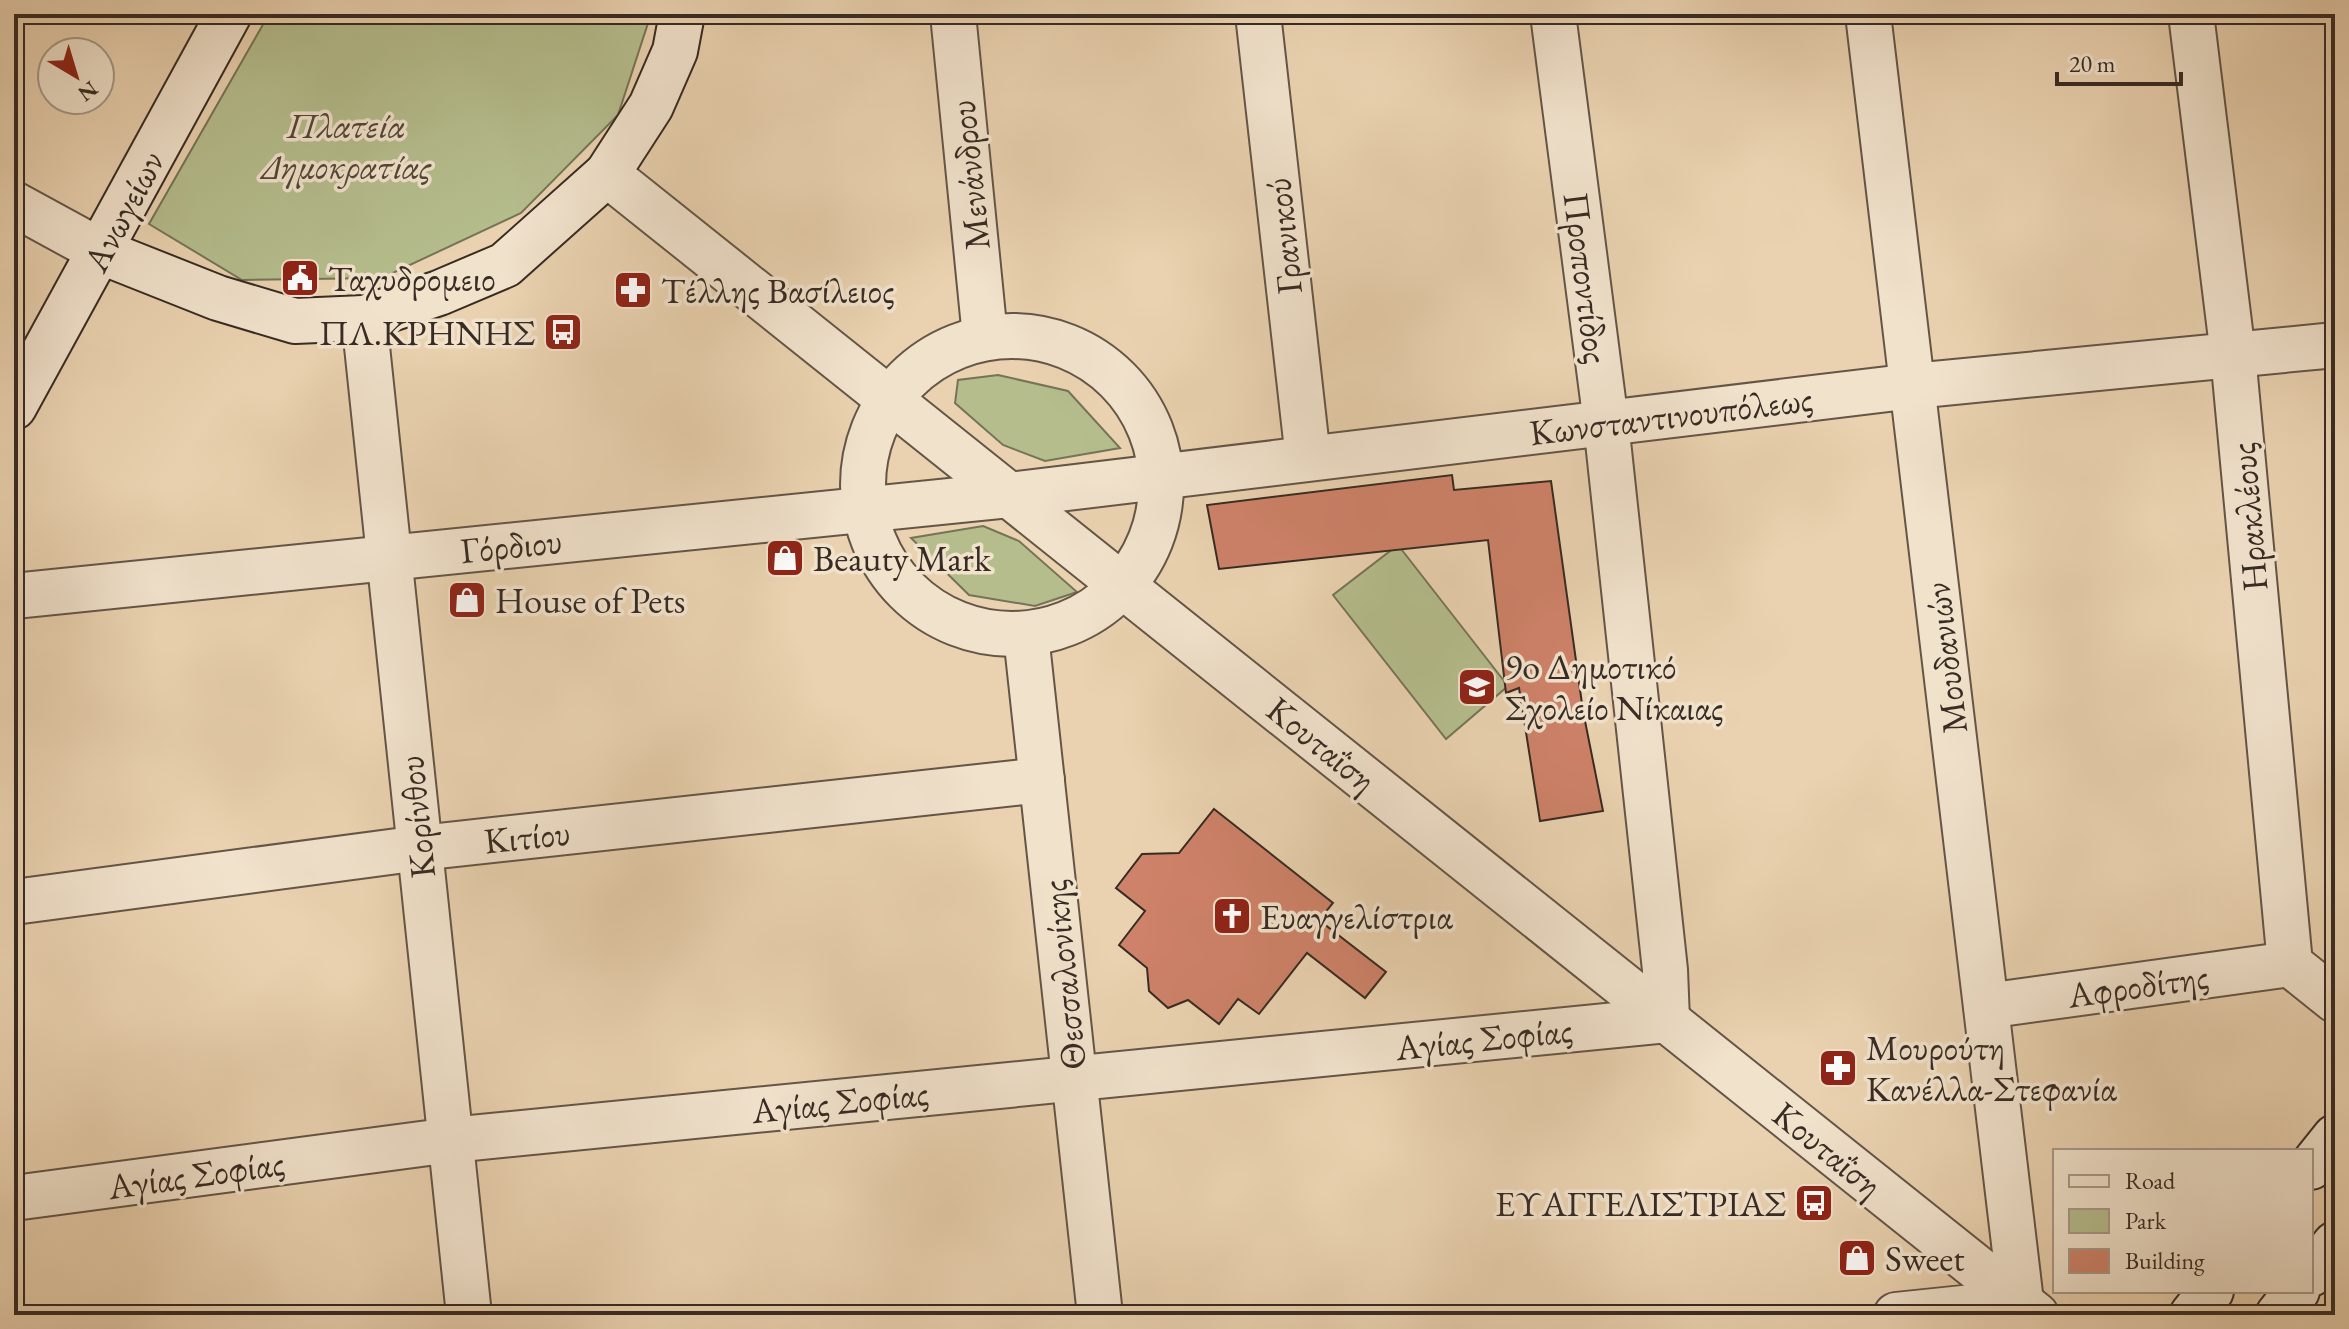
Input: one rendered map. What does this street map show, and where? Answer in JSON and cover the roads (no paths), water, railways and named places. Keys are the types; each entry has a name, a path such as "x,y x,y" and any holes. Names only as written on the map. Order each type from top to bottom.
{"street":[{"name":"Ανωγείων","path":"14,407 102,252 229,14"},
{"path":"14,204 102,252 218,298 295,321 364,318 505,265 607,174 651,106 675,51 682,14"},
{"name":"Μενάνδρου","path":"953,14 985,337"},
{"name":"Γρανικού","path":"1258,14 1308,458"},
{"name":"Προποντίδος","path":"1553,14 1606,423 1665,970 1667,1020"},
{"name":"Μουδανιών","path":"1868,14 1986,1006 2028,1309"},
{"name":"Ηρακλέους","path":"2191,14 2233,355 2290,964"},
{"name":"Κουταΐση","path":"607,174 2028,1309"},
{"name":"Κορίνθου","path":"364,318 469,1315"},
{"path":"985,337 1062,343 1108,369 1151,426 1166,474 1156,528 1126,588 1079,619 1026,635 960,627 907,593 874,547 863,510 866,446 888,398 929,359 985,337"},
{"name":"Κωνσταντινουπόλεως","path":"1009,495 1913,386 2335,345"},
{"name":"Γόρδιου","path":"14,596 1009,495"},
{"name":"Θεσσαλονίκης","path":"1026,635 1100,1315"},
{"name":"Κιτίου","path":"14,902 420,848 1042,780"},
{"path":"2290,964 2335,1000"},
{"name":"Αφροδίτης","path":"1986,1006 2290,964"},
{"name":"Αγίας Σοφίας","path":"14,1198 451,1140 1667,1020"},
{"path":"2313,1164 2335,1137"},
{"path":"2313,1272 2335,1244"},
{"path":"2192,1315 2209,1293"},
{"path":"2278,1315 2295,1293"},
{"path":"1896,1315 2028,1309"}],"place":[{"name":"Ταχυδρομειο","path":"300,278"},
{"name":"Τέλλης Βασίλειος","path":"633,290"},
{"name":"ΠΛ.ΚΡΗΝΗΣ","path":"563,332"},
{"name":"Beauty Mark","path":"785,558"},
{"name":"House of Pets","path":"467,600"},
{"name":"9o Δημοτικό Σχολείο Νίκαιας","path":"1477,687"},
{"name":"Ευαγγελίστρια","path":"1232,916"},
{"name":"Μουρούτη Κανέλλα-Στεφανία","path":"1838,1068"},
{"name":"ΕΥΑΓΓΕΛΙΣΤΡΙΑΣ","path":"1814,1203"},
{"name":"Sweet","path":"1857,1258"}],"park label":[{"name":"Πλατεία Δημοκρατίας","path":"346,146"}]}
